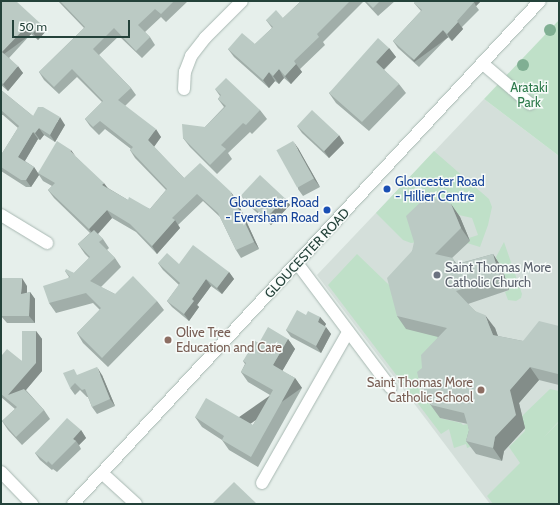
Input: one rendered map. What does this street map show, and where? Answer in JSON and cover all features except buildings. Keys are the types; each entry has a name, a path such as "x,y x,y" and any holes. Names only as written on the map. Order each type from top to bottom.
{"street":[{"path":"184,89 184,72 191,56 205,38 242,1"},
{"name":"GLOUCESTER ROAD","path":"73,504 540,1"},
{"path":"482,63 530,104"},
{"path":"1,215 47,243"},
{"path":"297,263 391,388"},
{"path":"262,483 348,332"},
{"path":"1,472 32,504"},
{"path":"102,473 136,504"}],"shaded area":[{"name":"Saint Thomas More Catholic School","path":"484,99 559,156 559,504 490,504 317,275"}],"green space":[{"name":"Arataki Park","path":"559,20 559,156 484,99"},
{"path":"434,151 489,199 492,207 488,225 480,247 467,243 470,241 469,238 478,235 472,218 459,215 419,242 411,243 403,240 376,213"},
{"path":"504,242 522,294 521,298 516,301 508,300 505,292 509,290 502,268 499,268 496,257"},
{"path":"357,254 444,338 440,418 461,423 463,425 472,423 478,444 467,448 466,444 454,448 449,429 441,434 328,285"},
{"path":"550,389 559,391 559,421 544,437 559,422 559,504 493,504 487,496 520,463 509,447 525,431 522,416"}],"place":[{"name":"Gloucester Road - Hillier Centre","path":"387,189"},
{"name":"Gloucester Road - Eversham Road","path":"327,210"},
{"name":"Saint Thomas More Catholic Church","path":"437,275"},
{"name":"Olive Tree Education and Care","path":"168,340"},
{"name":"Saint Thomas More Catholic School","path":"481,390"}]}
